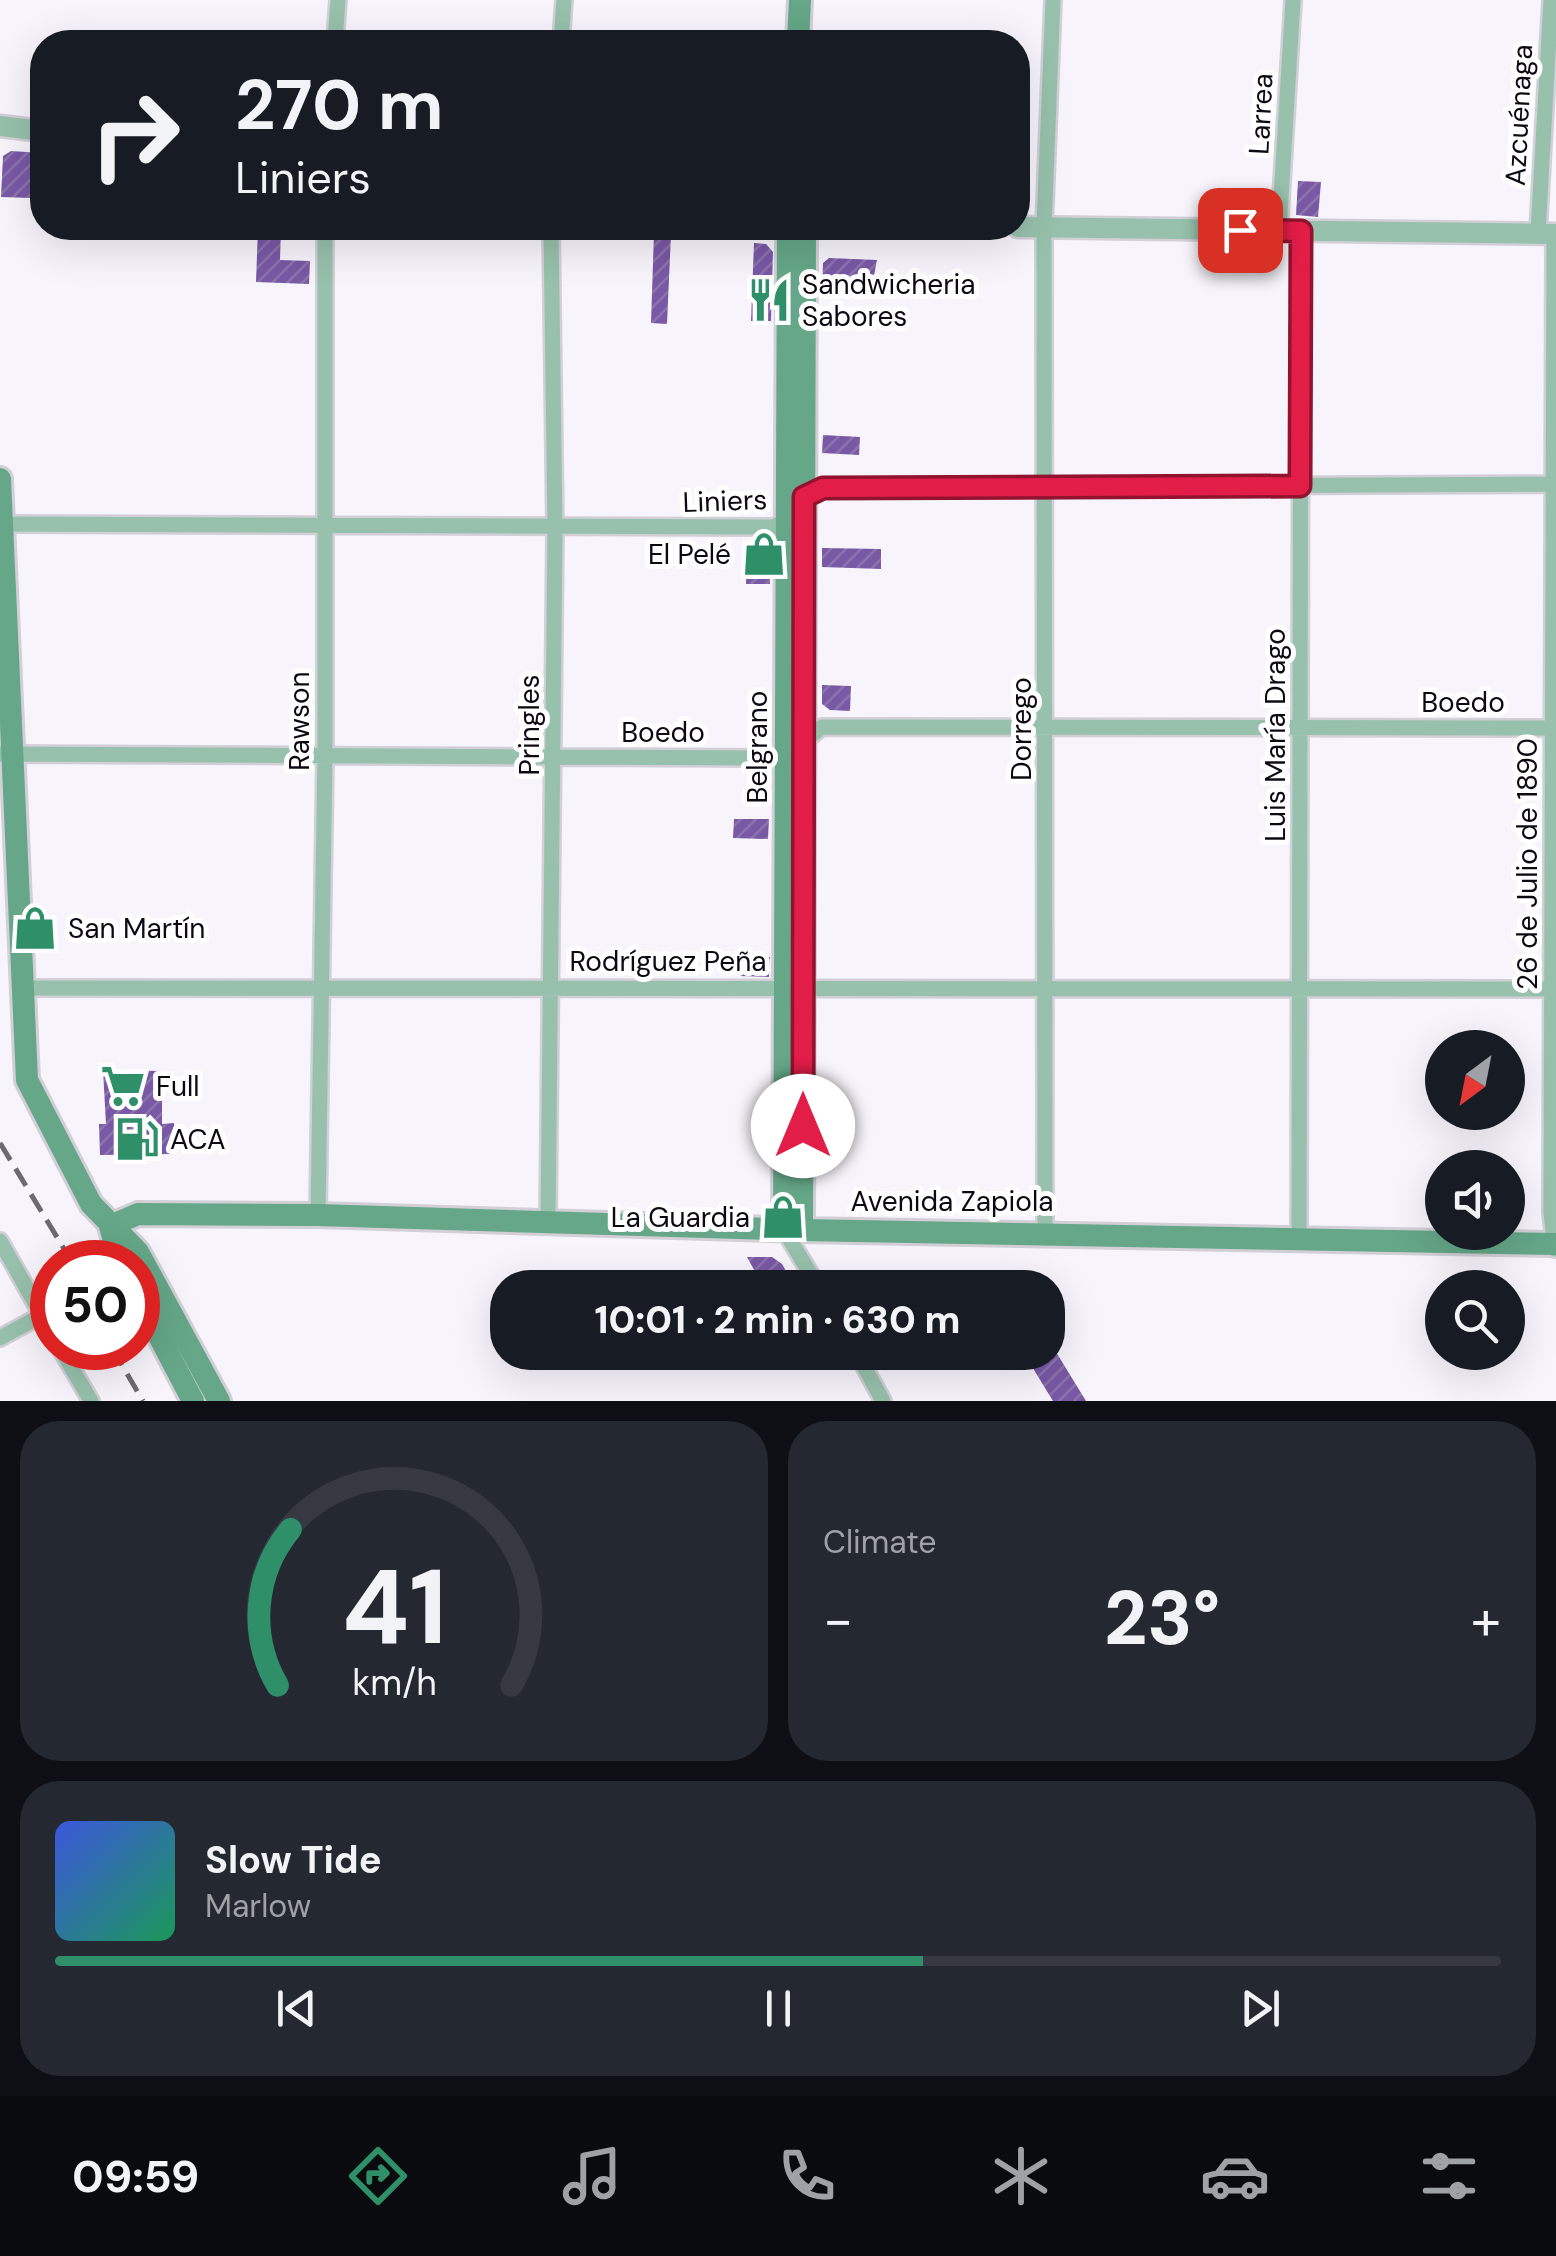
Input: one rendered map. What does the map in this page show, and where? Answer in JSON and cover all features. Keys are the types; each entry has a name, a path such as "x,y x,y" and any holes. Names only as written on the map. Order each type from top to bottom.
{"main road":[{"path":"799,30 800,0"},
{"path":"815,30 816,0"},
{"name":"Belgrano","path":"788,240 786,521 795,747"},
{"name":"Belgrano","path":"793,1230 795,747 804,497 805,240"},
{"path":"0,479 6,754 26,1080 92,1204 138,1252 219,1401"},
{"name":"Avenida Zapiola","path":"110,1226 138,1214 318,1215 793,1230 1555,1244"},
{"path":"110,1226 114,1240"},
{"path":"160,1339 192,1401"}],"street":[{"path":"336,30 338,0"},
{"path":"562,30 564,0"},
{"name":"Dorrego","path":"1045,1232 1048,986 1044,228 1053,0"},
{"name":"Larrea","path":"1279,231 1293,0"},
{"name":"Azcuénaga","path":"1549,233 1551,0"},
{"path":"0,126 30,130"},
{"path":"1030,227 1549,233"},
{"name":"Luis María Drago","path":"1299,1238 1301,231"},
{"name":"26 de Julio de 1890","path":"1549,233 1556,1254"},
{"name":"Rawson","path":"318,1215 325,755 325,240"},
{"name":"Pringles","path":"548,1224 555,529 551,240"},
{"name":"Liniers","path":"1,524 772,527 786,521 804,497 823,488 1553,484"},
{"name":"Boedo","path":"6,754 554,756 795,747 822,728 1553,728"},
{"name":"Rodríguez Peña","path":"20,988 1554,989"},
{"name":"Belgrano","path":"793,1230 809,1270"},
{"path":"0,1242 30,1294"},
{"path":"0,1338 30,1322"},
{"path":"73,1370 91,1401"},
{"path":"866,1370 884,1401"}],"building":[{"path":"11,151 30,152 30,198 1,197 3,156"},
{"path":"1298,181 1321,182 1318,217 1296,215"},
{"path":"258,240 281,240 280,260 310,261 309,284 256,282"},
{"path":"654,240 671,240 667,324 651,323"},
{"path":"754,243 766,244 773,252 771,321 751,321"},
{"path":"829,258 877,260 870,296 822,293 823,263"},
{"path":"823,435 860,437 859,455 822,453"},
{"path":"747,548 763,548 770,555 770,584 746,584"},
{"path":"822,548 881,549 881,569 822,567"},
{"path":"822,685 851,686 850,711 830,710 822,704"},
{"path":"734,819 769,819 768,839 733,838"},
{"path":"740,956 770,957 769,977 739,976"},
{"path":"103,1070 162,1071 162,1124 174,1123 175,1154 100,1155 99,1124 106,1124"},
{"path":"747,1257 772,1257 786,1270 754,1270"},
{"path":"1065,1367 1086,1401 1053,1401 1034,1370 1065,1370"}],"railway":[{"path":"0,1143 59,1240"},
{"path":"125,1370 143,1401"}],"place":[{"name":"Sandwicheria Sabores","path":"769,300"},
{"name":"El Pelé","path":"764,554"},
{"name":"San Martín","path":"35,928"},
{"name":"Full","path":"123,1086"},
{"name":"ACA","path":"137,1139"},
{"name":"La Guardia","path":"783,1217"}],"route":[{"path":"803,1126 804,497 813,489 823,488 1300,486 1301,231 1240,230"}]}
